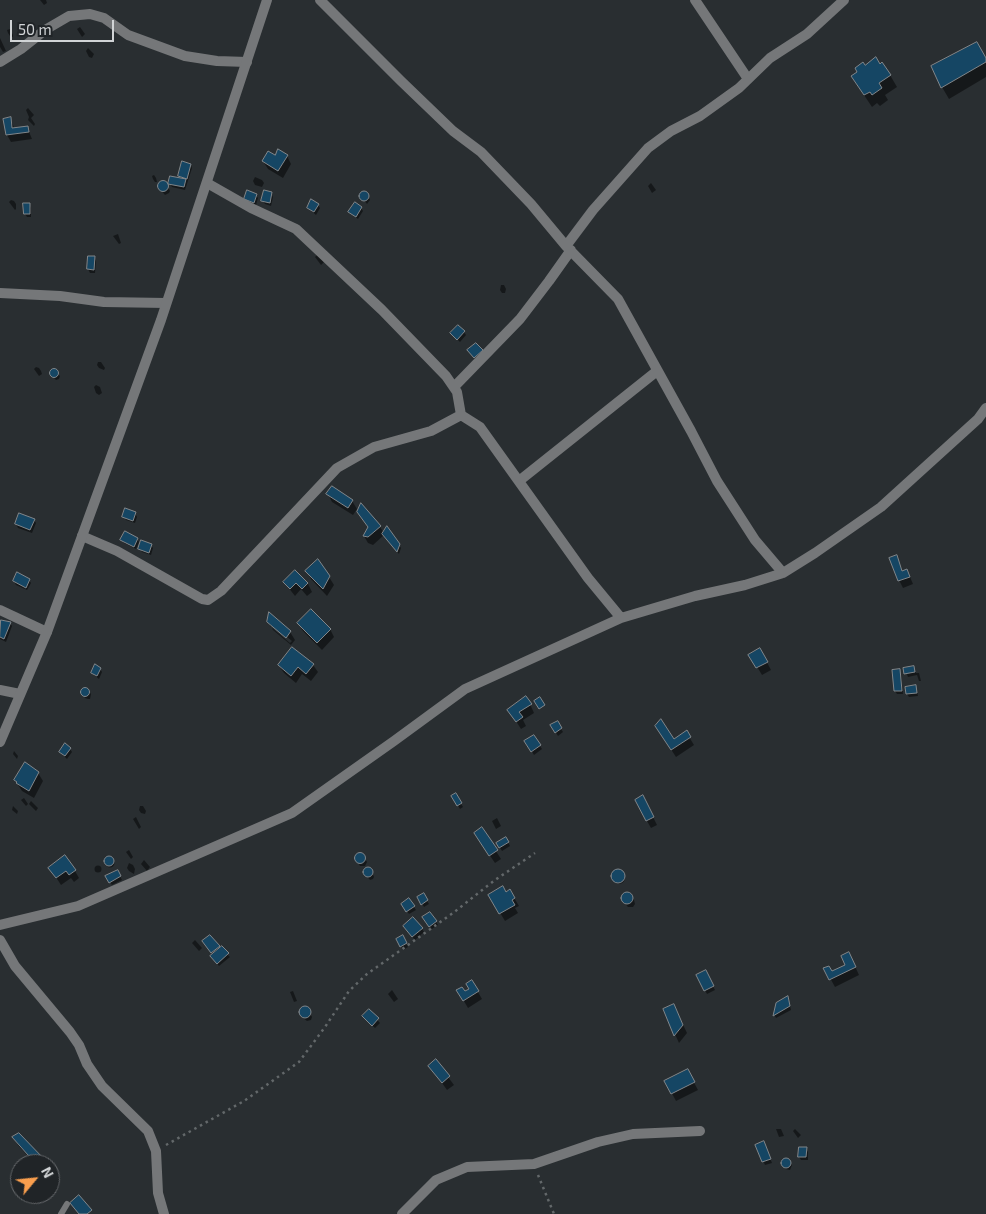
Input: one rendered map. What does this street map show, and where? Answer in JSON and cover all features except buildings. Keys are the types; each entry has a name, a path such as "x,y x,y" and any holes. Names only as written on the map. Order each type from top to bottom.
{"street":[{"path":"0,742 47,632 166,303 267,0"},
{"path":"320,0 446,125 481,152 532,204 568,248 618,299 717,481 755,540 782,573"},
{"path":"695,0 748,79"},
{"path":"454,387 520,318 549,281 593,210 648,148 671,131 700,116 739,88 770,58 807,34 844,0"},
{"path":"0,62 21,49 45,30 69,16 90,14 104,18 128,35 185,56 217,61 247,62"},
{"path":"207,183 251,208 296,229 382,310 446,376 457,392 462,416 480,427 588,578 622,618"},
{"path":"0,292 60,296 104,302 166,303"},
{"path":"519,481 657,371"},
{"path":"0,926 78,906 292,813 465,689 622,618 782,573 815,553 881,507 978,419 986,408"},
{"path":"82,536 117,551 202,599 208,600 221,591 337,468 374,447 431,431 462,416"},
{"path":"0,610 47,632"},
{"path":"0,690 20,694"},
{"path":"0,940 15,966 70,1032 79,1045 87,1064 102,1086 148,1131 156,1151 158,1193 164,1214"},
{"path":"402,1214 436,1180 467,1167 534,1164 598,1142 633,1134 700,1131"}],"lane":[{"path":"61,1214 67,1204"}],"path":[{"path":"156,1151 244,1101 300,1062 348,991 535,853"},
{"path":"534,1164 554,1214"}]}
